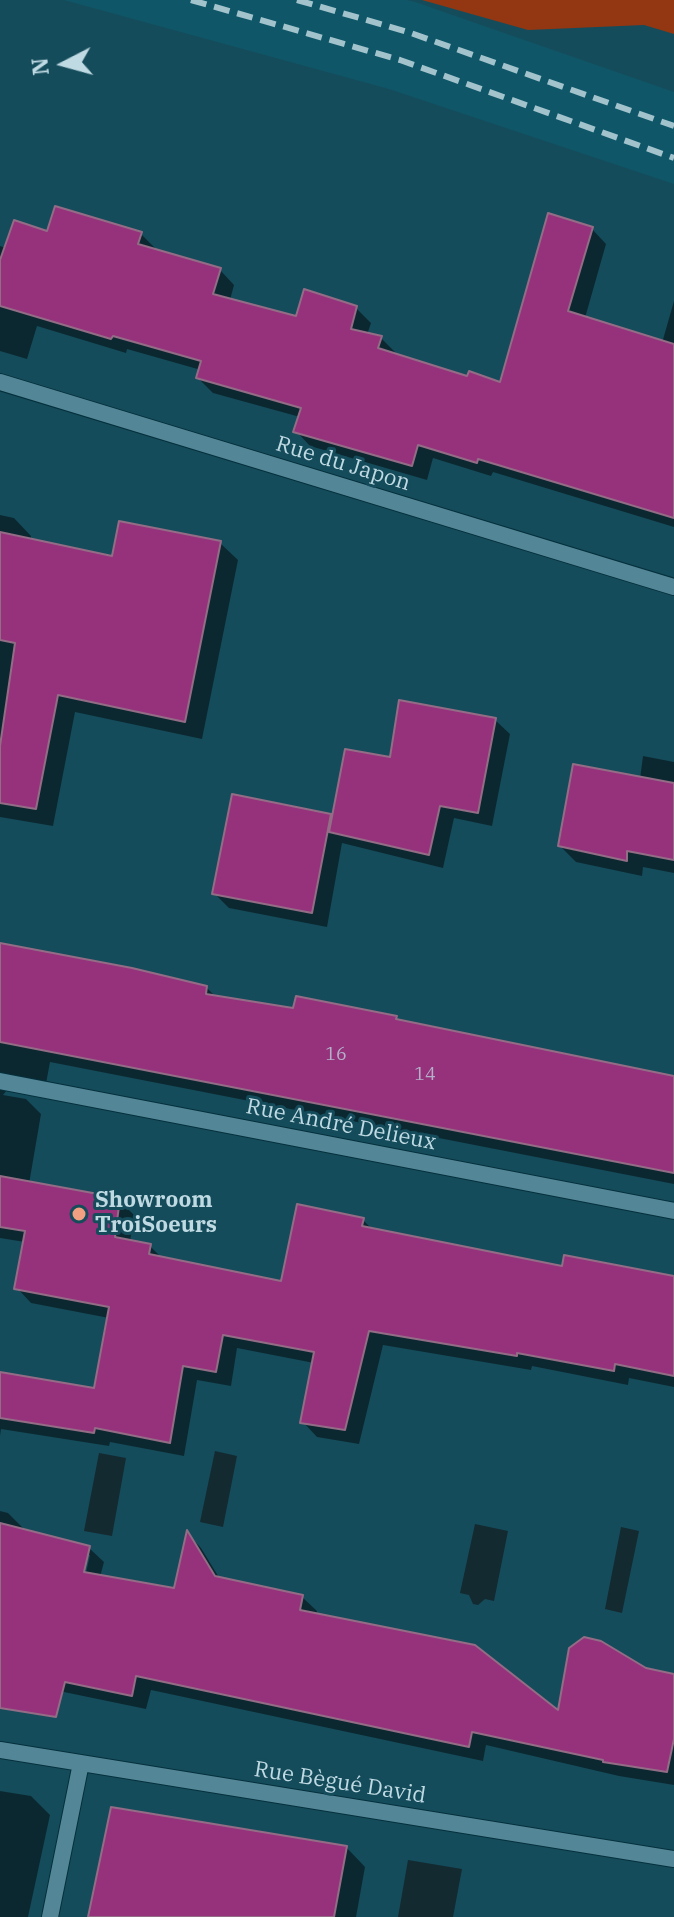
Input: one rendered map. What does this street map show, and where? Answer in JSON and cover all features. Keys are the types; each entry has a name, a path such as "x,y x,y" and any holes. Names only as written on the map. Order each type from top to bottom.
{"street":[{"name":"Rue du Japon","path":"0,382 674,587"},
{"name":"Rue André Delieux","path":"0,1081 674,1211"},
{"name":"Rue Bègué David","path":"0,1750 674,1859"},
{"path":"50,1917 81,1763"}],"shaded area":[{"path":"64,0 415,2 674,92 674,184 389,89"},
{"path":"422,0 674,0 674,34 644,25 528,30"},
{"path":"215,1451 237,1456 223,1527 200,1522"},
{"path":"99,1453 126,1458 112,1536 84,1531"},
{"path":"475,1524 508,1531 494,1601 485,1599 478,1605 473,1604 469,1595 460,1593"},
{"path":"621,1527 639,1531 622,1613 605,1609"},
{"path":"408,1860 462,1869 453,1917 398,1917"}],"building":[{"path":"55,206 142,232 138,244 221,268 213,294 296,316 304,289 357,306 351,329 382,336 378,348 467,376 469,371 500,382 548,213 593,227 568,311 674,344 674,518 478,459 477,463 418,445 412,466 293,432 301,408 196,378 201,361 113,336 111,339 0,306 0,260 14,220 47,231"},
{"path":"119,521 221,541 185,722 58,695 36,809 0,803 0,746 15,643 0,640 0,532 112,556"},
{"path":"399,700 496,718 478,813 440,806 429,855 329,832 345,749 390,757"},
{"path":"573,764 674,783 674,860 627,851 627,861 558,846"},
{"path":"232,794 331,814 312,913 212,894"},
{"path":"0,943 207,986 206,994 293,1008 296,996 674,1076 674,1173 0,1042"},
{"path":"0,1176 120,1198 115,1237 151,1244 149,1254 281,1281 297,1204 364,1218 362,1226 562,1266 564,1255 674,1276 674,1376 615,1364 614,1371 369,1331 345,1430 300,1423 314,1352 223,1335 216,1372 183,1366 170,1443 95,1428 94,1433 0,1418 0,1372 94,1388 109,1307 14,1289 25,1231 0,1227"},
{"path":"0,1523 90,1546 84,1572 174,1588 187,1530 215,1576 303,1595 300,1610 475,1645 558,1710 569,1648 584,1637 601,1641 646,1668 674,1674 674,1739 667,1772 603,1762 472,1732 469,1747 136,1676 132,1696 65,1682 56,1717 0,1708"},
{"path":"111,1807 347,1846 334,1917 88,1917"}],"railway":[{"path":"191,0 400,60 674,158"},
{"path":"297,0 408,32 674,126"}],"place":[{"name":"Showroom TroiSoeurs","path":"79,1214"}]}
